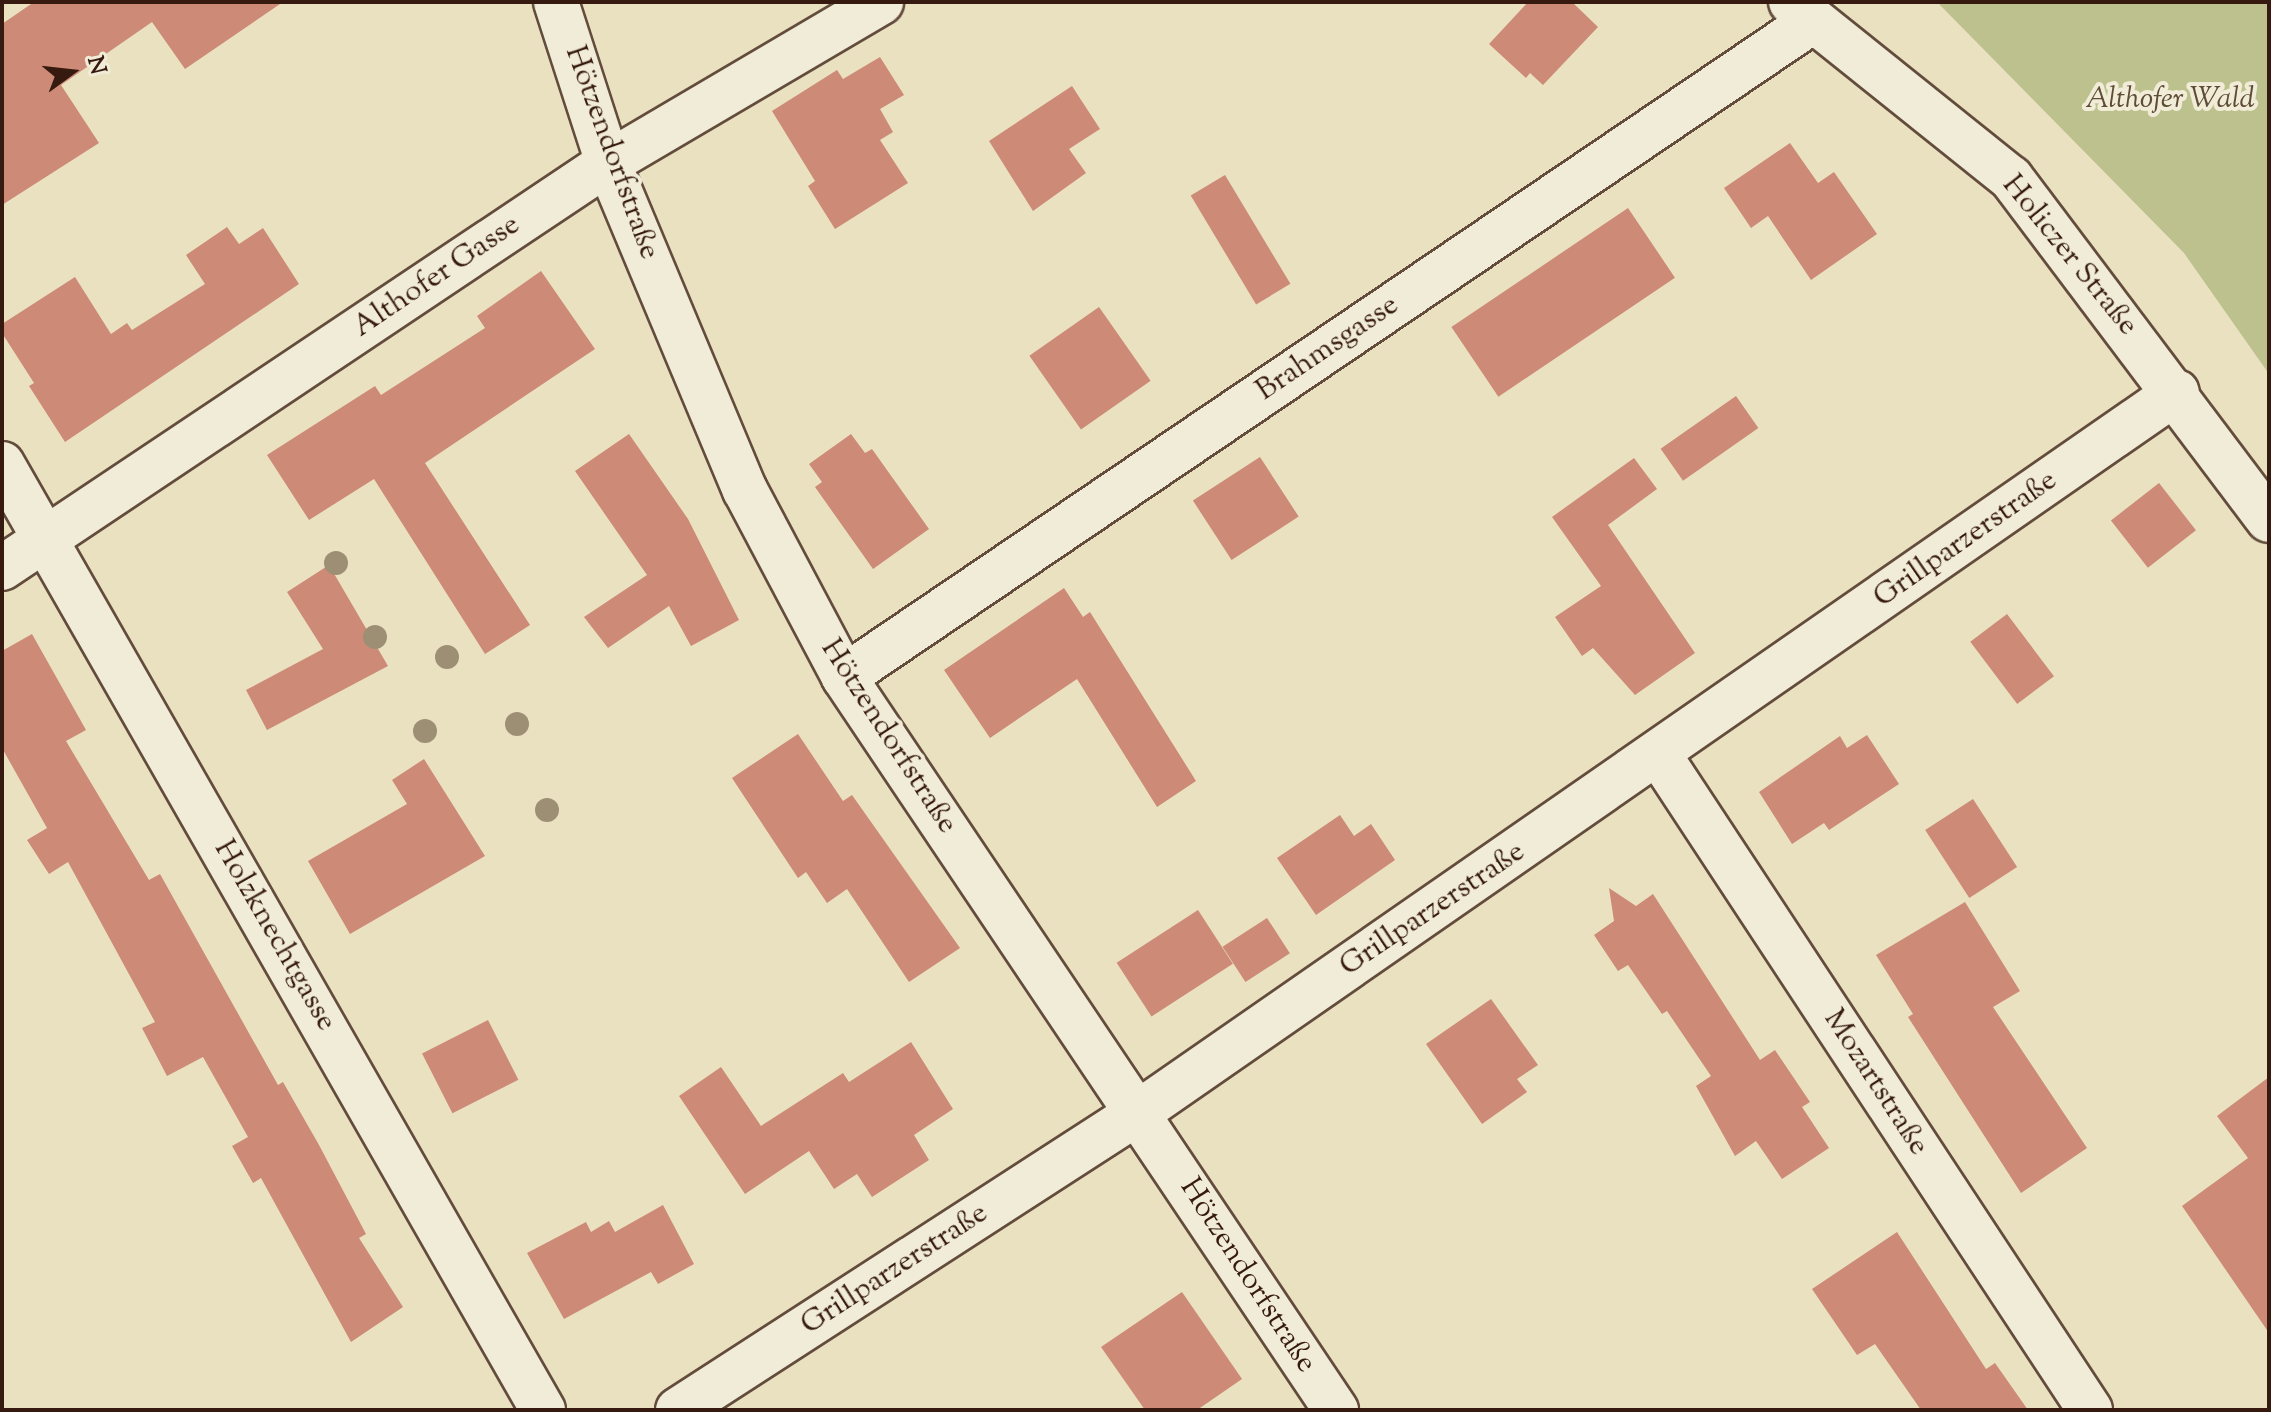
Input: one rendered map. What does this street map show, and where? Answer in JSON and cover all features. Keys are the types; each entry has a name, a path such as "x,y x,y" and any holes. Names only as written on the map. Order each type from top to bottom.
{"street":[{"name":"Hötzendorfstraße","path":"556,2 608,163 745,490 844,677 1139,1112 1336,1410"},
{"name":"Althofer Gasse","path":"2,568 608,163 881,2"},
{"name":"Holiczer Straße","path":"1802,12 2011,178 2177,392 2269,520"},
{"name":"Brahmsgasse","path":"844,677 1802,12"},
{"name":"Grillparzerstraße","path":"678,1410 1139,1112 1659,755 2177,392"},
{"name":"Holzknechtgasse","path":"2,464 48,536 543,1410"},
{"name":"Mozartstraße","path":"1659,755 2090,1410"}],"green space":[{"name":"Althofer Wald","path":"1937,2 2269,2 2269,374 2184,253"}],"building":[{"path":"34,2 283,2 185,69 152,22 61,85 99,143 2,205 2,24"},
{"path":"1528,2 1572,2 1598,27 1543,85 1530,73 1526,78 1489,44"},
{"path":"880,57 904,95 880,109 893,132 880,140 908,183 835,229 808,186 815,181 772,111 837,70 843,79"},
{"path":"1072,86 1100,129 1069,149 1086,173 1033,211 989,141"},
{"path":"1790,143 1818,183 1834,172 1877,234 1811,280 1768,216 1751,228 1724,188"},
{"path":"1225,175 1290,284 1256,304 1191,196"},
{"path":"1628,208 1675,278 1498,397 1451,327"},
{"path":"227,227 239,244 263,228 299,284 65,442 29,386 34,383 2,333 2,324 75,277 111,334 127,323 132,330 205,284 186,255"},
{"path":"541,271 595,349 425,463 530,625 485,654 374,479 309,520 267,455 375,386 381,395 485,328 477,316"},
{"path":"1099,307 1151,381 1081,429 1029,356"},
{"path":"1736,396 1758,428 1683,481 1661,449"},
{"path":"629,434 688,519 739,620 691,646 669,606 608,648 584,617 647,575 575,471"},
{"path":"851,434 865,453 872,449 929,529 873,569 815,487 822,482 809,464"},
{"path":"1260,457 1299,517 1232,560 1193,501"},
{"path":"1634,458 1657,489 1608,525 1695,653 1635,695 1593,648 1582,656 1555,617 1601,586 1552,517"},
{"path":"2159,483 2196,530 2148,568 2111,521"},
{"path":"329,565 388,666 267,730 246,690 323,649 287,592"},
{"path":"1064,588 1083,617 1090,612 1196,781 1157,807 1077,679 990,738 944,670"},
{"path":"2007,614 2054,676 2017,704 1970,642"},
{"path":"32,634 86,730 66,741 149,880 160,874 278,1085 283,1082 319,1145 366,1234 359,1238 403,1307 351,1342 261,1178 253,1183 232,1146 248,1137 203,1057 167,1076 142,1028 155,1022 68,862 49,874 27,840 47,828 2,748 2,651"},
{"path":"798,734 843,801 852,795 960,948 909,982 847,889 827,903 806,872 798,878 732,778"},
{"path":"1867,735 1899,784 1829,830 1824,823 1792,844 1759,792 1840,736 1847,748"},
{"path":"424,759 485,856 350,934 308,861 407,804 392,780"},
{"path":"1973,799 2017,867 1969,898 1925,830"},
{"path":"1340,815 1354,836 1371,824 1395,860 1316,915 1277,858"},
{"path":"1609,888 1636,906 1653,894 1760,1060 1775,1050 1810,1102 1802,1107 1829,1148 1782,1179 1756,1141 1735,1156 1696,1086 1711,1076 1667,1011 1662,1014 1628,965 1618,971 1594,935 1614,921"},
{"path":"1965,902 2020,991 1993,1007 2087,1148 2021,1193 1908,1017 1913,1014 1876,955"},
{"path":"1198,910 1233,964 1152,1017 1117,963"},
{"path":"1267,918 1290,953 1245,982 1223,947"},
{"path":"1491,999 1538,1065 1517,1079 1527,1092 1482,1124 1426,1044"},
{"path":"488,1020 518,1080 452,1113 422,1054"},
{"path":"911,1042 953,1109 914,1135 929,1160 872,1197 857,1174 834,1189 809,1151 745,1194 679,1096 721,1067 761,1126 843,1073 849,1082"},
{"path":"2269,1077 2269,1333 2182,1206 2248,1158 2217,1116"},
{"path":"663,1205 694,1264 658,1284 651,1272 564,1319 527,1253 586,1222 591,1232 609,1221 615,1232"},
{"path":"1897,1232 1986,1369 1995,1363 2028,1410 1921,1410 1875,1344 1857,1355 1812,1289"},
{"path":"1182,1292 1242,1379 1197,1410 1145,1410 1101,1347"}]}
